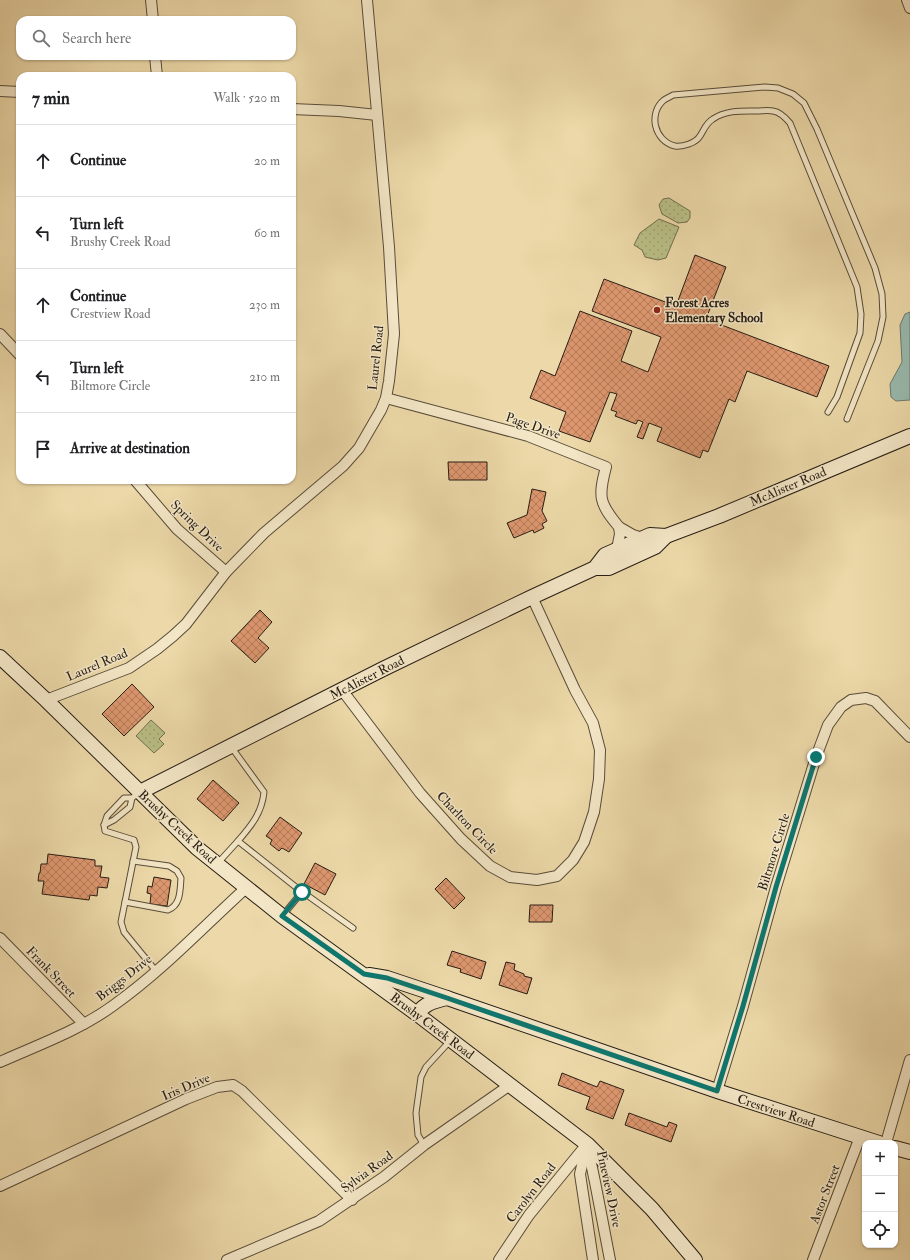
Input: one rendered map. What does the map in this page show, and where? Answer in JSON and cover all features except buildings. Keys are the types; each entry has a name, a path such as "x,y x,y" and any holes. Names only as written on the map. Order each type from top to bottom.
{"street":[{"path":"151,0 152,16"},
{"name":"Laurel Road","path":"46,700 129,668 157,649 186,624 226,572 264,533 343,466 359,448 381,410 386,398 390,381 394,334 389,247 367,0"},
{"path":"907,0 910,8"},
{"path":"156,60 157,72"},
{"path":"0,91 16,92"},
{"path":"296,109 339,111 378,116"},
{"path":"0,334 16,351"},
{"name":"Page Drive","path":"386,398 528,436 606,467 602,482 601,496 606,512 619,526 633,535 643,538"},
{"name":"McAlister Road","path":"595,568 605,555 650,535 666,536 719,516 910,436"},
{"name":"Spring Drive","path":"138,484 177,529 226,572"},
{"path":"617,549 620,534 619,526"},
{"name":"McAlister Road","path":"136,795 342,690 532,597 595,568 609,568 655,547 666,536"},
{"name":"Charlton Circle","path":"342,690 420,793 461,839 490,866 510,877 537,880 557,876 573,860 584,842 595,805 599,779 600,750 593,723 575,690 532,597"},
{"name":"Brushy Creek Road","path":"0,657 46,700 136,795 197,848 282,916 364,974 451,1039 587,1144 652,1209 695,1260"},
{"name":"Biltmore Circle","path":"717,1091 794,829 816,757 828,725 841,707 851,700 866,698 875,701 910,737"},
{"name":"Briggs Drive","path":"0,1062 84,1024 114,1005 156,971 246,888"},
{"name":"Frank Street","path":"0,938 84,1024"},
{"name":"Crestview Road","path":"364,974 387,978 717,1091 870,1140"},
{"path":"417,1014 422,1007 428,1003 447,998"},
{"path":"887,1140 910,1060"},
{"name":"Iris Drive","path":"0,1186 186,1099 217,1086 233,1085 242,1091 352,1200"},
{"name":"Sylvia Road","path":"227,1260 319,1221 352,1200 424,1146 510,1085"},
{"name":"Astor Street","path":"813,1260 860,1137"},
{"name":"Carolyn Road","path":"498,1260 529,1215 587,1144"},
{"name":"Pineview Drive","path":"587,1144 580,1174 593,1260"},
{"name":"Pineview Drive","path":"587,1144 610,1260"},
{"path":"898,1149 910,1152"}],"lane":[{"path":"828,412 837,397 860,333 860,300 858,287 790,123 783,115 774,110 738,111 722,114 711,120 699,138 687,145 675,146 663,140 656,132 655,122 656,112 664,100 672,95 771,87 793,94 804,104 872,261 882,294 883,317 878,341 847,419"},
{"path":"217,864 253,823 263,801 264,792 231,747"},
{"path":"136,795 124,798 107,816 104,825 105,831 134,840 136,847 121,922 124,932 156,971"},
{"path":"104,825 114,820 130,807 136,795"},
{"path":"238,841 302,892 353,928"},
{"path":"125,902 168,910 174,908 178,902 181,878 177,871 169,866 133,861"},
{"path":"282,916 302,892"},
{"path":"424,1146 418,1135 416,1113 421,1077 426,1067 451,1039"}],"green space":[{"path":"669,198 690,211 690,218 687,222 678,223 662,214 659,205 663,199"},
{"path":"659,219 679,227 666,258 658,260 645,257 642,250 634,245 640,233"},
{"path":"151,720 165,733 159,739 164,744 154,753 136,736"}],"shaded area":[{"path":"910,312 910,400 896,401 891,397 890,384 902,362 900,325 905,314"}],"place":[{"name":"Forest Acres Elementary School","path":"657,310"}],"route":[{"path":"302,892 282,916 364,974 387,978 717,1091 743,1006 776,887 816,757"}]}
